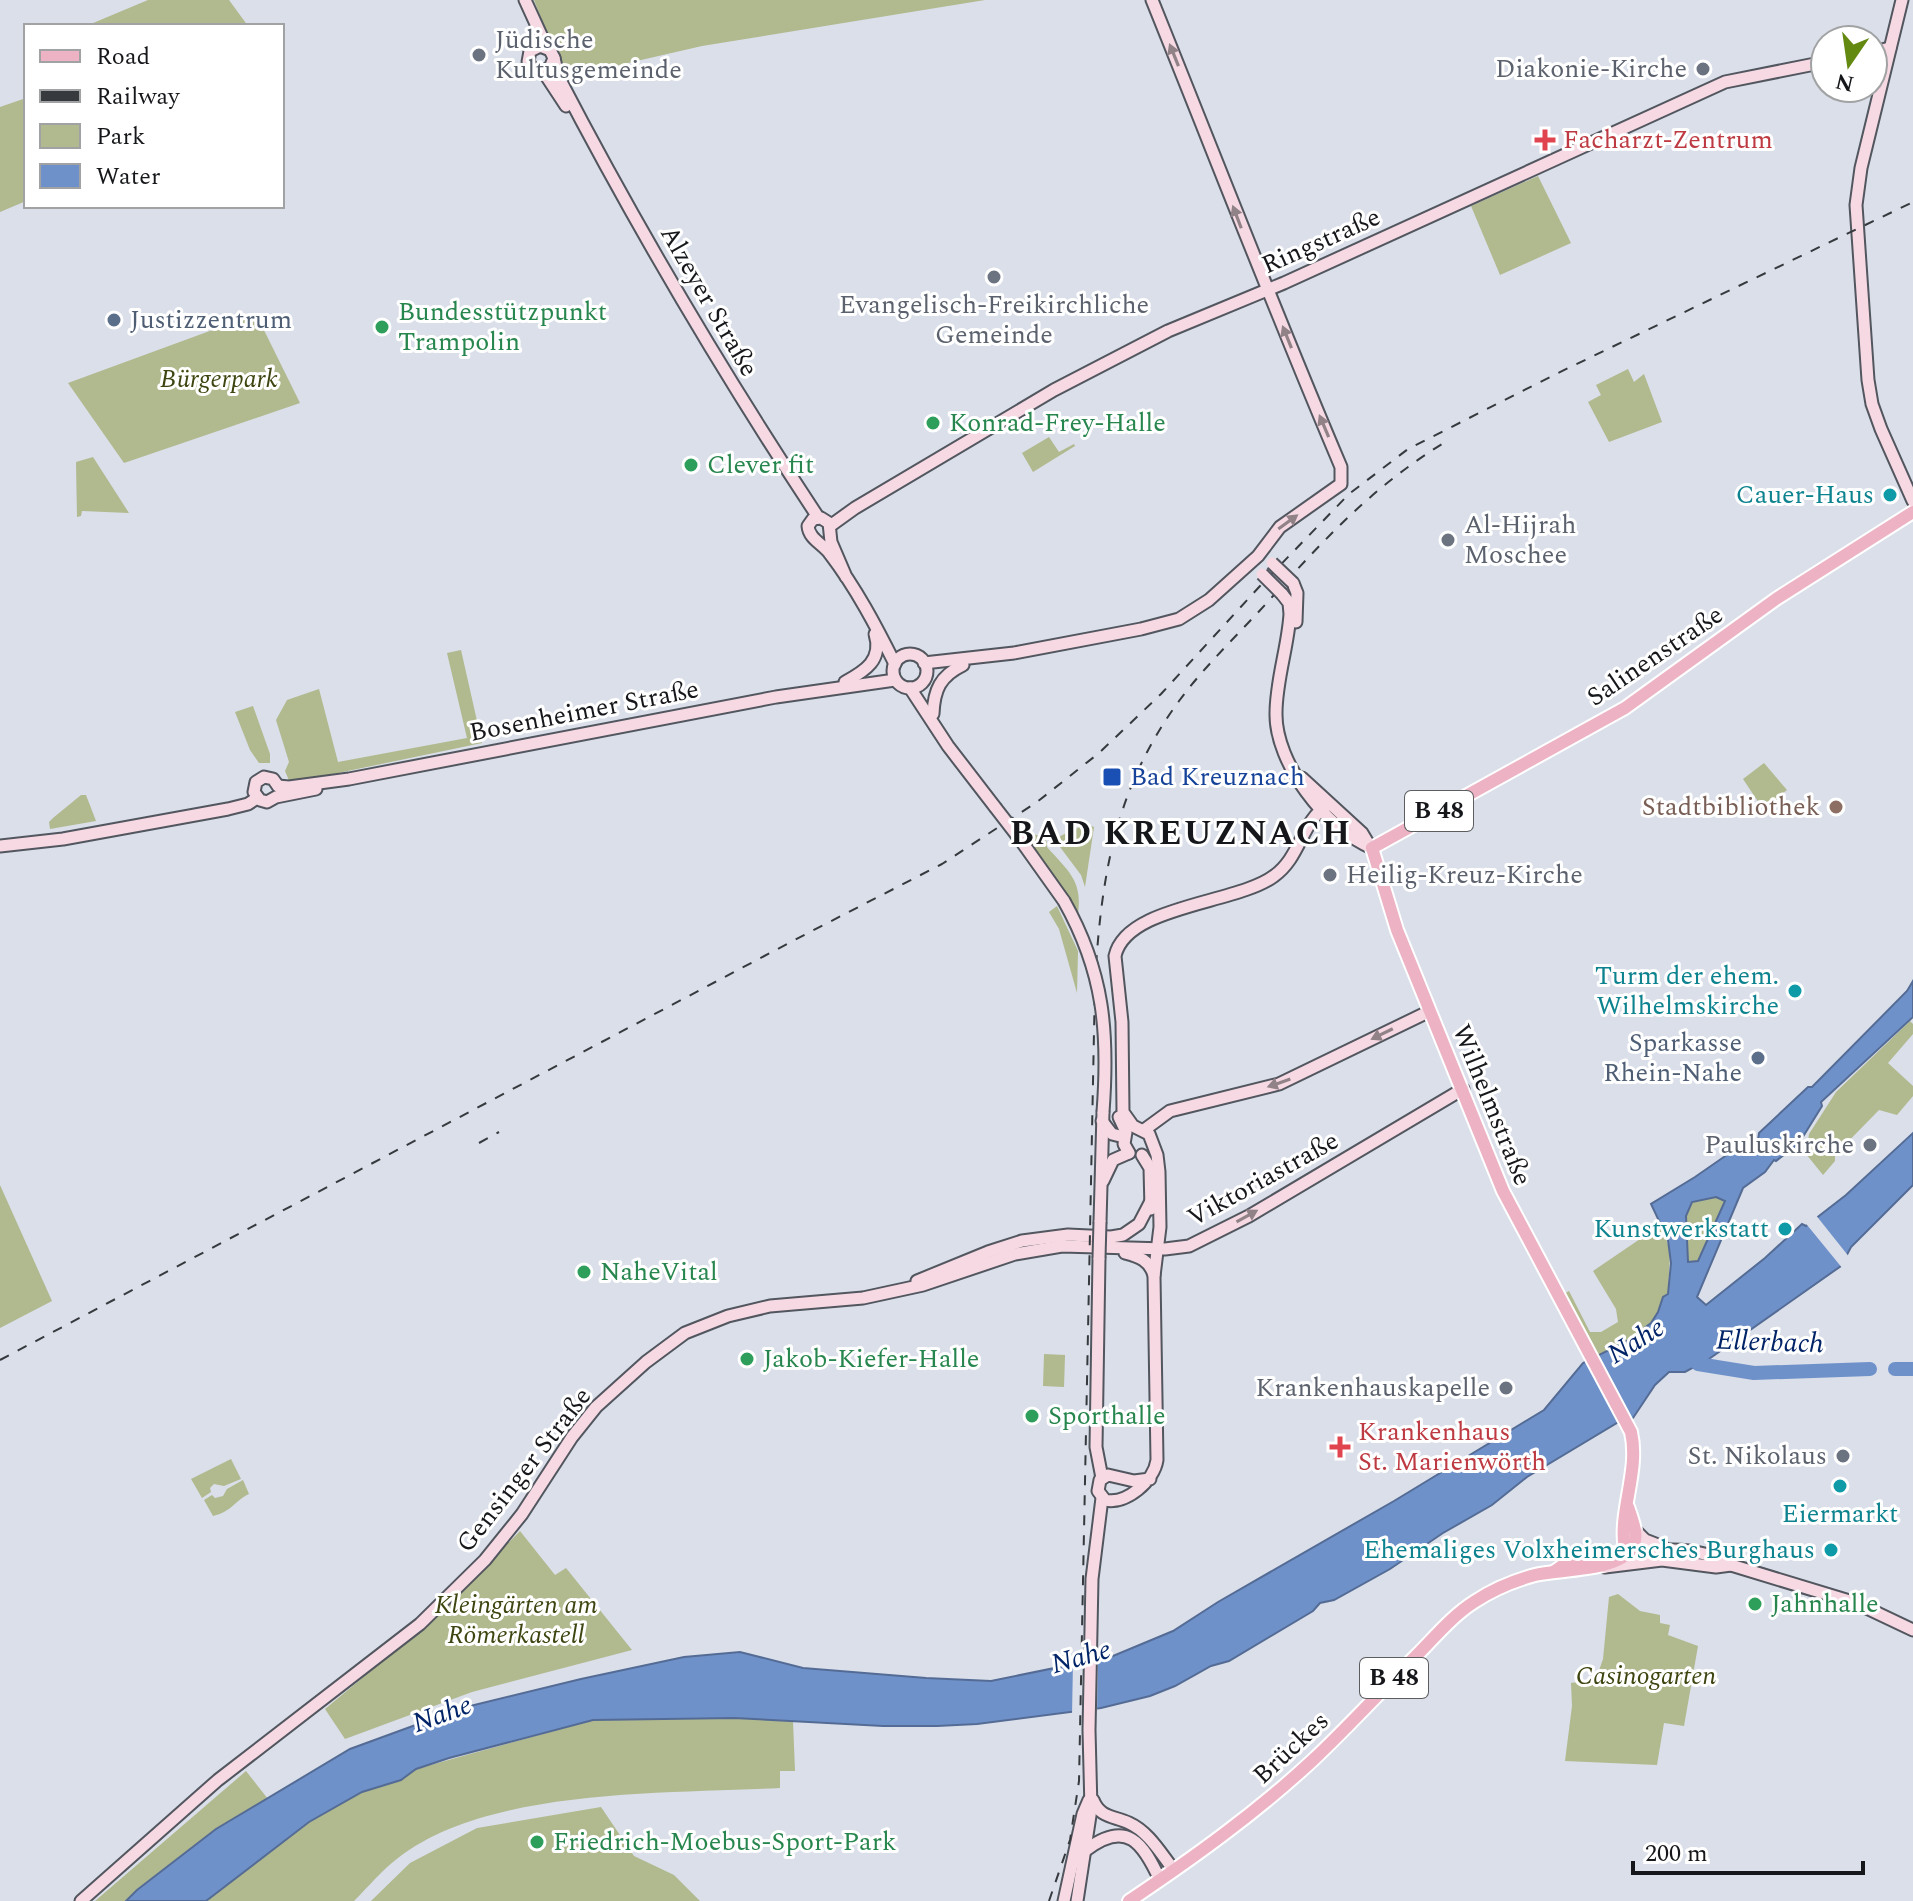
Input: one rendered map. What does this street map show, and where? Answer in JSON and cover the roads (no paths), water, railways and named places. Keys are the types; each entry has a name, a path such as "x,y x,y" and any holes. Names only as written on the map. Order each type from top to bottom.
{"main road":[{"name":"Salinenstraße","path":"1369,851 1625,708 1776,599 1913,512"},
{"name":"Wilhelmstraße","path":"1369,851 1391,916 1509,1204 1631,1432 1634,1461 1629,1517"},
{"path":"1593,1568 1628,1552 1629,1517"},
{"name":"Brückes","path":"1129,1901 1252,1814 1313,1760 1446,1625 1471,1604 1517,1580 1555,1571 1565,1564 1628,1552"},
{"name":"Brückes","path":"1555,1571 1566,1573 1593,1568"}],"street":[{"path":"920,678 981,657 1141,629 1179,619 1209,600 1258,556 1280,527 1341,484 1343,472 1152,0"},
{"path":"1902,0 1860,174 1856,220 1872,404 1911,494"},
{"name":"Alzeyer Straße","path":"526,4 532,49 528,59 530,66 536,71 543,71 598,153"},
{"name":"Alzeyer Straße","path":"526,4 558,76 598,153 724,371 822,524 846,577"},
{"path":"532,49 540,46 550,53 552,65 543,71"},
{"name":"Ringstraße","path":"822,524 855,508 1098,366 1168,331 1725,82 1809,65"},
{"path":"818,540 825,538 822,524"},
{"name":"Alzeyer Straße","path":"822,524 810,535 818,540 846,577 897,667"},
{"path":"1258,556 1262,574"},
{"name":"Wilhelmstraße","path":"1258,556 1272,563 1293,583 1297,593 1297,615 1285,661"},
{"path":"1246,566 1262,574"},
{"name":"Wilhelmstraße","path":"1262,574 1287,599 1290,611 1276,718 1280,743 1307,795 1324,810 1362,833 1369,851"},
{"path":"845,682 869,667 876,657 878,643 867,611"},
{"path":"970,773 933,714 920,678 913,655 897,667 920,678 948,746 1064,901 1089,953 1103,1008 1107,1057 1098,1252 1096,1447 1099,1472 1124,1487 1112,1499 1095,1551 1092,1579 1091,1796 1077,1901"},
{"path":"933,714 939,683 949,672 981,657"},
{"path":"920,678 963,665"},
{"name":"Bosenheimer Straße","path":"828,688 897,667"},
{"name":"Bosenheimer Straße","path":"277,791 828,688 897,667"},
{"path":"0,852 241,806 255,795 256,782 264,777 273,779 277,791 267,802 255,795"},
{"name":"Bosenheimer Straße","path":"277,791 299,794 349,779"},
{"path":"1133,1132 1117,1108 1122,1082 1122,1022 1115,956 1124,936 1146,922 1270,879 1288,863 1324,810"},
{"path":"0,846 45,841"},
{"path":"1129,1153 1124,1144 1133,1132 1170,1111 1279,1084 1430,1011"},
{"name":"Viktoriastraße","path":"1155,1249 1177,1249 1195,1243 1249,1216 1463,1089"},
{"path":"1103,1117 1112,1134 1149,1134 1156,1151 1160,1227 1155,1249"},
{"path":"1142,1155 1151,1144"},
{"path":"1100,1189 1112,1162 1119,1156 1129,1153 1142,1155 1150,1168 1155,1249 1155,1471 1150,1479 1112,1499"},
{"name":"Gensinger Straße","path":"902,1289 966,1260 1022,1241 1068,1235 1123,1235 1139,1224 1151,1201"},
{"name":"Gensinger Straße","path":"81,1901 218,1780 420,1624 495,1549 596,1407 646,1362 685,1333 728,1316 770,1306 863,1298 923,1285 1015,1254 1062,1246 1098,1252 1155,1249"},
{"path":"1154,1276 1161,1264 1177,1249"},
{"path":"1098,1252 1142,1258 1154,1276"},
{"path":"1112,1499 1097,1488 1111,1477 1150,1479"},
{"path":"1629,1517 1648,1542 1715,1557 1731,1565 1856,1603 1913,1630"},
{"path":"1628,1552 1679,1551"},
{"path":"1628,1552 1638,1560 1681,1561 1716,1567 1731,1565"},
{"path":"1593,1568 1649,1560"},
{"path":"1091,1796 1103,1815 1131,1824 1143,1832 1174,1870"},
{"path":"1064,1901 1083,1814 1091,1796"},
{"path":"1086,1850 1111,1837 1131,1838 1145,1849 1160,1880"}],"water":[{"name":"Nahe","path":"1913,981 1913,1017 1821,1102 1822,1106 1799,1143 1774,1160 1765,1172 1743,1188 1697,1297 1706,1305 1802,1224 1806,1226 1846,1195 1913,1133 1913,1185 1851,1247 1841,1266 1709,1359 1685,1372 1669,1372 1655,1385 1633,1418 1617,1423 1527,1477 1492,1505 1390,1569 1334,1600 1320,1603 1313,1611 1229,1661 1211,1666 1150,1696 1101,1708 977,1724 883,1726 734,1718 593,1720 449,1758 416,1769 401,1780 362,1792 309,1822 206,1901 126,1901 216,1829 350,1749 462,1708 684,1657 740,1652 803,1668 991,1681 1113,1656 1173,1631 1544,1410 1583,1363 1627,1341 1651,1323 1663,1297 1668,1294 1671,1263 1668,1240 1651,1204 1744,1143 1747,1147 1758,1140 1759,1133 1808,1087 1812,1087 1907,991","holes":["1716,1197 1725,1201 1698,1261 1688,1262 1686,1216 1692,1202"]}],"waterway":[{"name":"Ellerbach","path":"1687,1353 1698,1364 1754,1373 1870,1369"},
{"name":"Ellerbach","path":"1895,1369 1913,1369"}],"railway":[{"path":"0,1360 942,864 1037,802 1099,753 1161,694 1349,494 1408,449 1913,202"},
{"path":"1049,1901 1070,1840 1079,1781 1095,982 1102,906 1115,835 1126,800 1157,734 1201,673 1355,511 1399,474 1450,439"},
{"path":"479,1143 499,1132"}],"place":[{"name":"Jüdische Kultusgemeinde","path":"479,55"},
{"name":"Diakonie-Kirche","path":"1703,69"},
{"name":"Facharzt-Zentrum","path":"1545,140"},
{"name":"Evangelisch-Freikirchliche Gemeinde","path":"994,277"},
{"name":"Justizzentrum","path":"114,320"},
{"name":"Bundesstützpunkt Trampolin","path":"382,327"},
{"name":"Konrad-Frey-Halle","path":"933,423"},
{"name":"Clever fit","path":"691,465"},
{"name":"Cauer-Haus","path":"1890,495"},
{"name":"Al-Hijrah Moschee","path":"1448,540"},
{"name":"Bad Kreuznach","path":"1112,777"},
{"name":"Stadtbibliothek","path":"1836,807"},
{"name":"Heilig-Kreuz-Kirche","path":"1330,875"},
{"name":"Turm der ehem. Wilhelmskirche","path":"1795,991"},
{"name":"Sparkasse Rhein-Nahe","path":"1758,1058"},
{"name":"Pauluskirche","path":"1870,1145"},
{"name":"Kunstwerkstatt","path":"1785,1229"},
{"name":"NaheVital","path":"584,1272"},
{"name":"Jakob-Kiefer-Halle","path":"747,1359"},
{"name":"Krankenhauskapelle","path":"1506,1388"},
{"name":"Sporthalle","path":"1032,1416"},
{"name":"Krankenhaus St. Marienwörth","path":"1340,1447"},
{"name":"St. Nikolaus","path":"1843,1456"},
{"name":"Eiermarkt","path":"1840,1486"},
{"name":"Ehemaliges Volxheimersches Burghaus","path":"1831,1550"},
{"name":"Jahnhalle","path":"1755,1604"},
{"name":"Friedrich-Moebus-Sport-Park","path":"537,1842"}],"district":[{"name":"BAD KREUZNACH","path":"1181,834"}],"park label":[{"name":"Bürgerpark","path":"219,379"},
{"name":"Kleingärten am Römerkastell","path":"516,1620"},
{"name":"Casinogarten","path":"1646,1676"}]}
